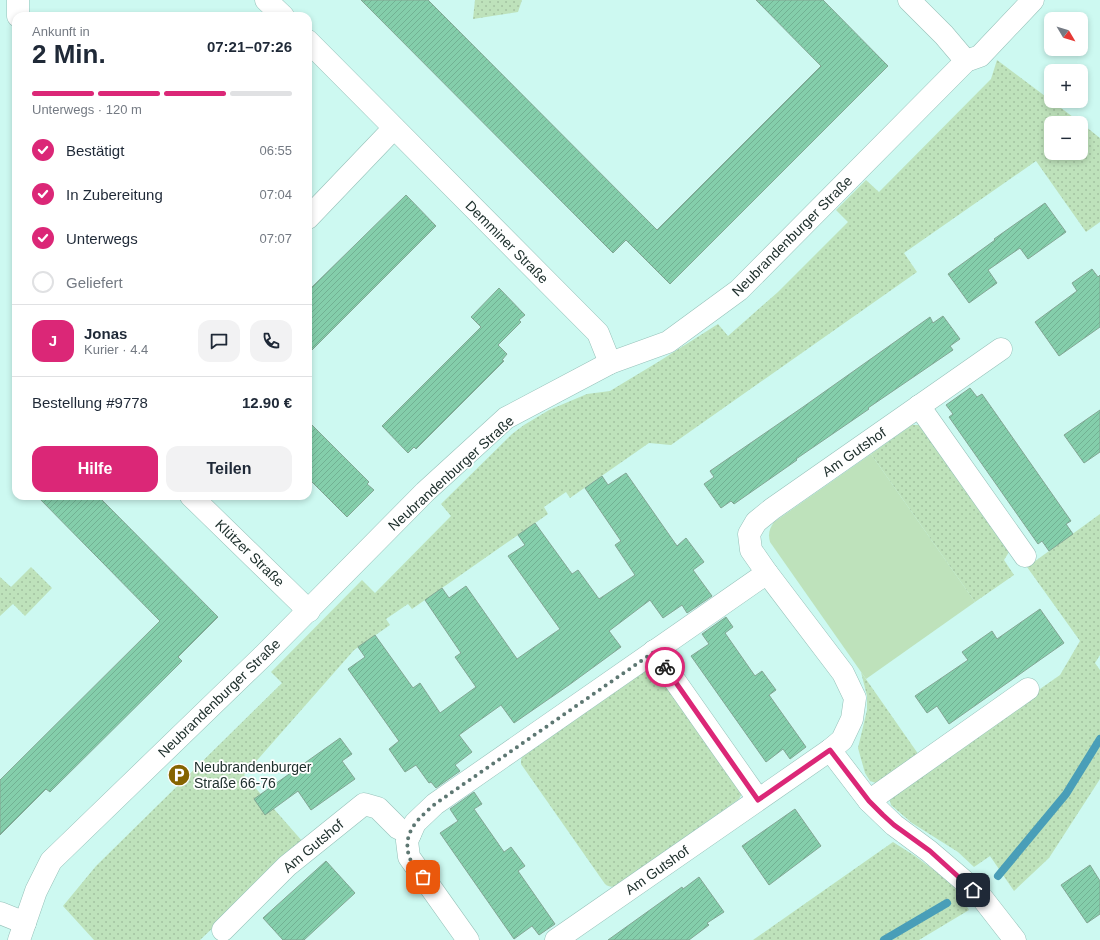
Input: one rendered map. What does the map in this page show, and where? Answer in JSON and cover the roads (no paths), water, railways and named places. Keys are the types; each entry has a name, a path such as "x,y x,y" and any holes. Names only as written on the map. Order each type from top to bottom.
{"street":[{"path":"18,0 18,12"},
{"path":"266,0 279,12"},
{"path":"909,0 944,35 966,61"},
{"name":"Neubrandenburger Straße","path":"22,932 36,891 51,861 264,656 425,492 506,418 610,363 668,342 739,290 966,61 980,56 1034,0"},
{"name":"Demminer Straße","path":"312,45 598,333 610,363"},
{"path":"312,214 394,128"},
{"name":"Am Gutshof","path":"556,940 830,750 842,740 852,719 855,698 843,673 751,550 749,534 756,522 1001,349"},
{"path":"919,406 1025,556"},
{"name":"Klützer Straße","path":"195,500 308,611"},
{"path":"468,940 409,857 407,840 415,823 435,804 767,573"},
{"path":"654,652 758,800"},
{"path":"869,801 1028,689"},
{"path":"830,750 869,801 894,825 930,851 983,899 1014,940"},
{"name":"Am Gutshof","path":"223,930 287,866 364,804 378,808 398,828 410,834"},
{"path":"0,913 22,932"}],"waterway":[{"path":"998,876 1066,794 1100,739"},
{"path":"884,940 947,903"}],"place":[{"name":"Neubrandenburger Straße 66-76","path":"179,775"}]}
